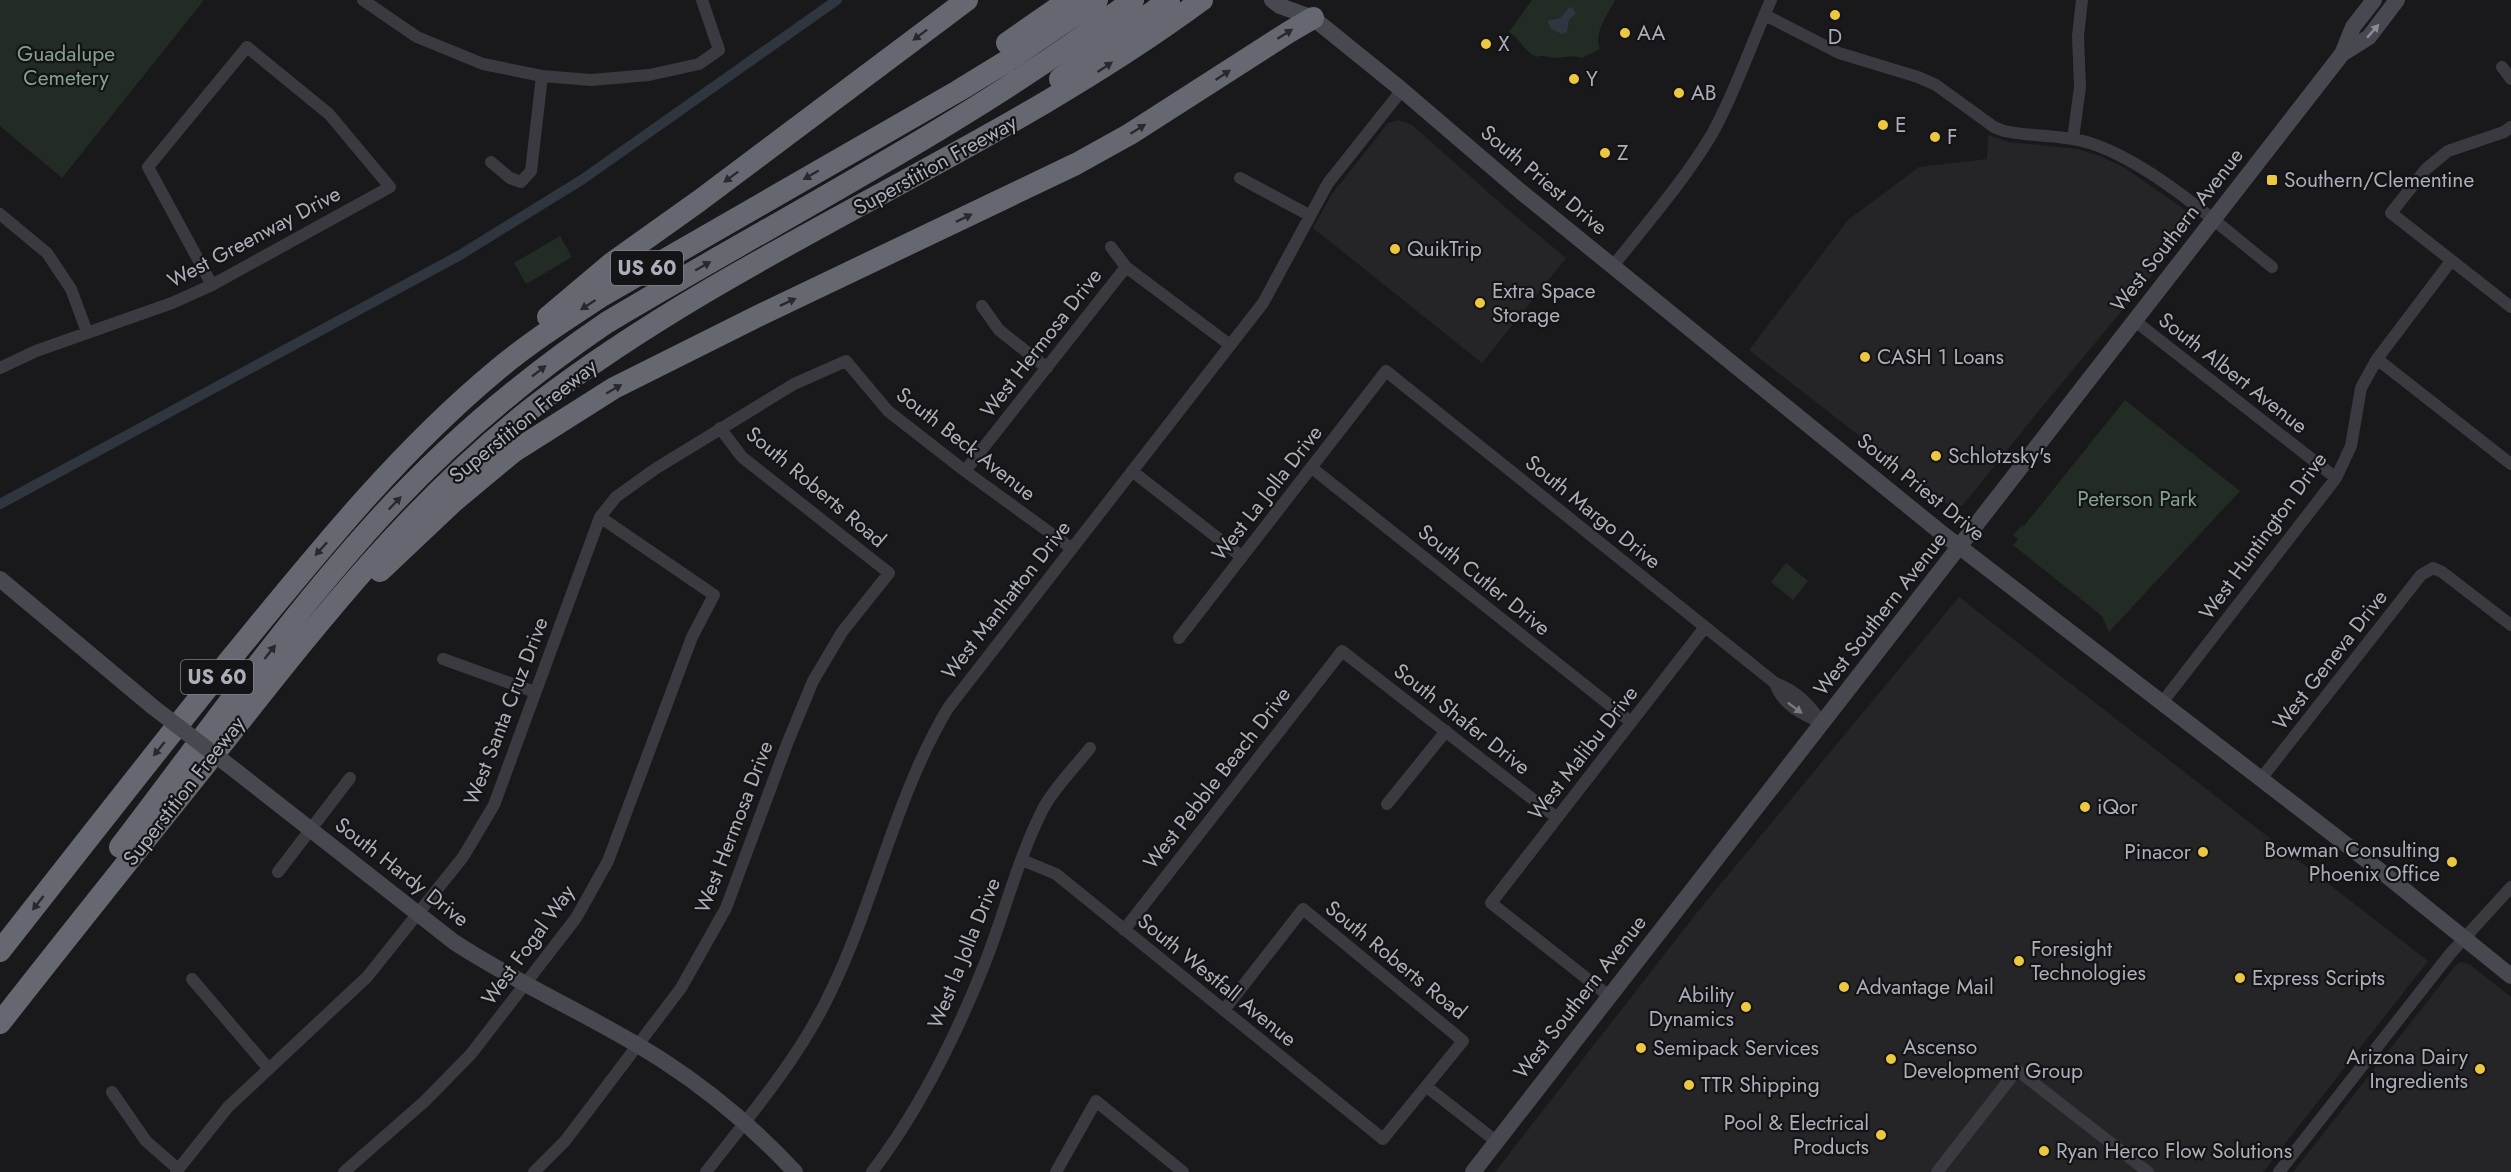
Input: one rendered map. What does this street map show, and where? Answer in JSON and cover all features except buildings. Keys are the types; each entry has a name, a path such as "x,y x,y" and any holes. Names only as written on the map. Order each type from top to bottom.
{"highway":[{"path":"448,414 531,333 612,263 699,201 967,0"},
{"path":"861,146 1069,0"},
{"name":"US 60","path":"0,951 310,561 380,483 448,414 497,370 591,302 656,262 1007,61 1097,0"},
{"path":"14,1005 102,871 312,598 367,532 443,454 488,413 532,376 606,323 958,120 1133,0"},
{"name":"Superstition Freeway","path":"0,1023 353,581 425,503 500,434 580,374 656,322 890,190 1185,4"},
{"path":"255,702 341,610 405,547 513,452 614,388 758,316 1076,164 1130,134 1289,32 1308,9"}],"main road":[{"name":"South Priest Drive","path":"1272,0 1280,6 1308,9 1520,191 1960,548 2511,976"},
{"name":"West Southern Avenue","path":"1473,1172 2342,54 2353,27 2374,0"},
{"name":"West Southern Avenue","path":"2342,54 2369,37 2397,0"},
{"name":"South Hardy Drive","path":"0,579 153,706 418,915 471,953 639,1046 695,1083 744,1123 795,1172"}],"street":[{"path":"363,0 417,37 483,64 542,76 591,80 649,75 699,64 719,50 702,0"},
{"path":"1613,266 1688,172 1711,135 1726,108 1771,0"},
{"path":"2073,139 2081,75 2078,36 2082,0"},
{"path":"1765,15 1839,53 1918,77 1936,85 1994,127 2004,131 2073,139 2118,154 2136,163 2272,267"},
{"name":"West Greenway Drive","path":"0,368 36,351 172,303 212,285 390,187 329,114 247,47 148,167 212,285"},
{"path":"2502,67 2511,79"},
{"path":"491,162 510,177 521,182 531,171 542,76"},
{"name":"West Manhatton Drive","path":"706,1172 744,1123 817,1019 833,988 919,765 934,732 961,689 1230,345 1275,284 1309,215 1328,183 1402,90"},
{"path":"2511,127 2504,132 2448,151 2426,169 2391,213 2511,307"},
{"path":"1240,178 1309,215"},
{"path":"0,214 47,253 71,289 87,332"},
{"path":"1111,247 1126,267 1230,345"},
{"name":"West Huntington Drive","path":"2161,704 2336,478 2351,446 2361,388 2378,359 2451,261"},
{"name":"West Hermosa Drive","path":"965,471 1126,267"},
{"path":"982,306 999,330 1047,368"},
{"name":"South Albert Avenue","path":"2135,321 2336,478"},
{"path":"2378,359 2511,464"},
{"name":"West Santa Cruz Drive","path":"177,1171 228,1107 368,978 463,857 494,805 600,518 616,497 720,428 794,384 846,361"},
{"name":"South Beck Avenue","path":"846,361 888,411 965,471 1071,548"},
{"name":"West La Jolla Drive","path":"1179,638 1386,371"},
{"name":"South Margo Drive","path":"1386,371 1775,683 1789,688 1809,704 1823,724"},
{"name":"South Roberts Road","path":"720,428 742,457 889,573"},
{"name":"South Cutler Drive","path":"1312,468 1631,722"},
{"path":"1132,471 1242,556"},
{"name":"West Fogal Way","path":"344,1172 425,1101 471,1054 576,918 608,861 692,637 714,595 600,518"},
{"name":"West Geneva Drive","path":"2260,780 2421,575 2433,568 2442,572 2511,625"},
{"name":"West Hermosa Drive","path":"534,1172 565,1141 681,988 726,908 813,681 842,632 889,573"},
{"name":"West Malibu Drive","path":"1609,996 1491,903 1705,627"},
{"name":"South Shafer Drive","path":"1342,651 1557,818"},
{"name":"West Pebble Beach Drive","path":"1124,930 1342,651"},
{"path":"443,659 535,692"},
{"path":"1387,804 1446,731"},
{"name":"West la Jolla Drive","path":"872,1172 887,1152 941,1063 985,964 1022,860 1044,807 1090,748"},
{"path":"278,872 350,778"},
{"name":"South Westfall Avenue","path":"1022,860 1056,874 1383,1139 1427,1087"},
{"path":"2279,1172 2464,938 2511,887"},
{"name":"South Roberts Road","path":"1224,1010 1303,909 1463,1041 1427,1087"},
{"path":"192,979 268,1068"},
{"path":"1937,1172 2017,1070 2148,1172"},
{"path":"1427,1087 1497,1142"},
{"path":"112,1092 146,1141 177,1171"},
{"path":"1056,1172 1096,1101 1183,1172"}],"shaded area":[{"path":"1569,7 1573,8 1576,13 1569,20 1567,32 1562,34 1551,29 1549,20 1560,18"},
{"path":"1399,120 1412,125 1566,258 1482,363 1313,228 1332,194 1388,123"},
{"path":"1988,135 2009,142 2078,149 2102,157 2125,168 2188,212 2191,222 2188,231 1963,505 1953,509 1749,350 1848,220 1919,167 1987,159"},
{"path":"1959,597 2428,961 2263,1172 1495,1172 1699,910"},
{"path":"2461,962 2469,964 2511,997 2511,1172 2293,1172 2456,965"}],"green space":[{"name":"Guadalupe Cemetery","path":"0,0 204,0 62,178 0,126"},
{"path":"1532,0 1615,0 1600,30 1598,43 1600,49 1582,58 1536,57 1509,32","holes":["1569,7 1575,10 1569,20 1568,28 1551,29 1548,23 1552,19 1560,18"]},
{"path":"560,236 572,257 526,284 514,263"},
{"name":"Peterson Park","path":"2125,400 2240,491 2109,632 2102,616 2013,545 2018,539 2013,535 2022,525 2024,526"},
{"path":"1786,563 1808,581 1793,600 1771,582"}],"waterway":[{"path":"0,504 460,255 583,179 837,0"}],"place":[{"name":"D","path":"1835,15"},
{"name":"AA","path":"1625,33"},
{"name":"X","path":"1486,44"},
{"name":"Y","path":"1574,79"},
{"name":"AB","path":"1679,93"},
{"name":"E","path":"1883,125"},
{"name":"F","path":"1935,137"},
{"name":"Z","path":"1605,153"},
{"name":"Southern/Clementine","path":"2272,180"},
{"name":"QuikTrip","path":"1395,249"},
{"name":"Extra Space Storage","path":"1480,303"},
{"name":"CASH 1 Loans","path":"1865,357"},
{"name":"Schlotzsky's","path":"1936,456"},
{"name":"iQor","path":"2085,807"},
{"name":"Pinacor","path":"2203,852"},
{"name":"Bowman Consulting Phoenix Office","path":"2452,862"},
{"name":"Foresight Technologies","path":"2019,961"},
{"name":"Express Scripts","path":"2240,978"},
{"name":"Advantage Mail","path":"1844,987"},
{"name":"Ability Dynamics","path":"1746,1007"},
{"name":"Semipack Services","path":"1641,1048"},
{"name":"Ascenso Development Group","path":"1891,1059"},
{"name":"Arizona Dairy Ingredients","path":"2480,1069"},
{"name":"TTR Shipping","path":"1689,1085"},
{"name":"Pool & Electrical Products","path":"1881,1135"},
{"name":"Ryan Herco Flow Solutions","path":"2044,1151"}]}
